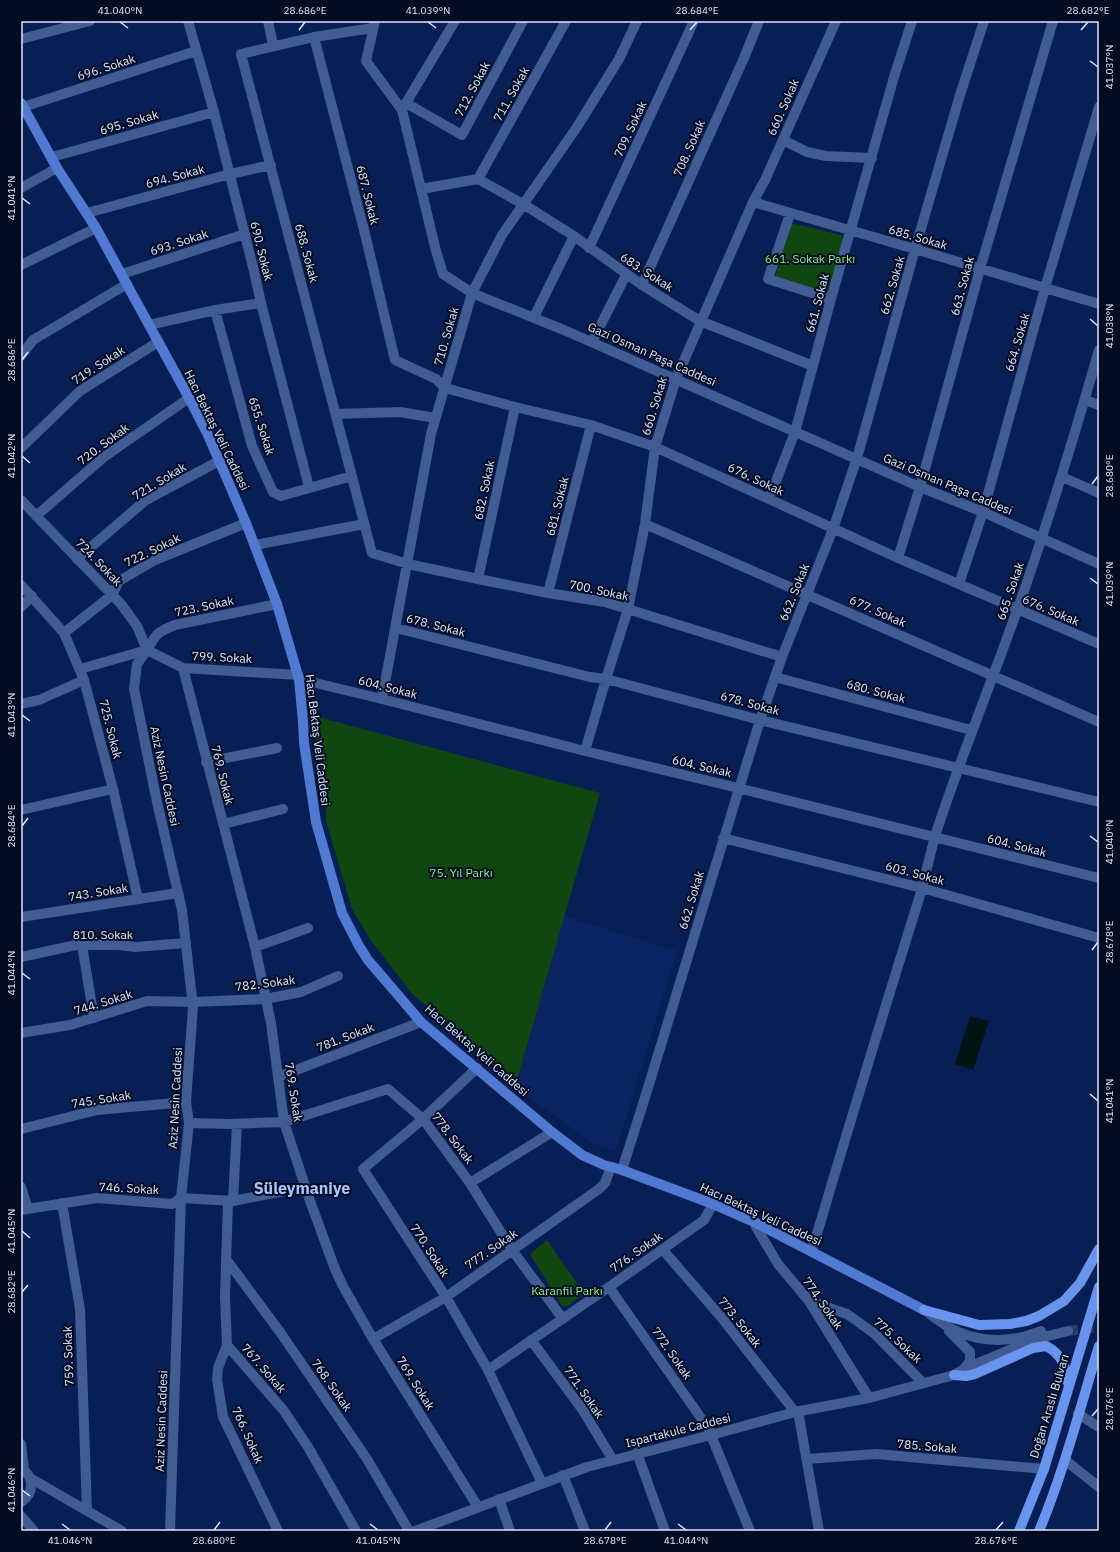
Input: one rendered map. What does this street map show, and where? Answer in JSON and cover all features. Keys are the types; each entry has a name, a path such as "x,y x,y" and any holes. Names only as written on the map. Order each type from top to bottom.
{"main road":[{"name":"Hacı Bektaş Veli Caddesi","path":"23,109 96,228 189,398 220,462 255,545 277,604 299,677 304,722 304,743 316,822 342,913 368,960 421,1022 552,1132 582,1155 713,1204 756,1223 924,1310"},
{"path":"924,1310 978,1325 1010,1324 1026,1321 1039,1316 1064,1301 1080,1283 1099,1250"},
{"name":"Doğan Araslı Bulvarı","path":"1019,1531 1044,1469 1099,1287"},
{"path":"954,1375 966,1376 975,1374 1033,1348 1046,1346 1058,1354 1062,1359 1066,1368 1069,1387"},
{"path":"1039,1531 1065,1460 1099,1346"}],"street":[{"path":"21,39 69,24 90,21"},
{"name":"690. Sokak","path":"188,21 214,112 261,303 309,487"},
{"path":"268,21 273,45"},
{"path":"404,106 455,21"},
{"name":"712. Sokak","path":"404,106 462,135 523,21"},
{"name":"711. Sokak","path":"478,180 566,21"},
{"name":"710. Sokak","path":"382,699 435,418 472,293 502,235 577,128 619,59 637,21"},
{"name":"709. Sokak","path":"589,248 694,21"},
{"name":"708. Sokak","path":"642,285 744,58 759,21"},
{"name":"660. Sokak","path":"585,751 628,609 645,524 655,447 676,379 753,202 836,21"},
{"name":"661. Sokak","path":"769,499 795,432 831,299 894,78 912,21"},
{"name":"662. Sokak","path":"622,1170 760,720 806,594 833,529 857,458 915,249 960,95 984,21"},
{"name":"663. Sokak","path":"898,558 920,487 980,269 1053,21"},
{"name":"688. Sokak","path":"374,25 273,45 241,54 372,553 408,564"},
{"name":"Gazi Osman Paşa Caddesi","path":"374,25 366,61 404,106 421,189 443,274 472,293 592,342 920,487 983,512 1099,564"},
{"name":"687. Sokak","path":"314,37 361,219 395,360"},
{"name":"696. Sokak","path":"23,109 196,52"},
{"name":"664. Sokak","path":"959,584 983,512 1046,288 1094,140 1099,107"},
{"name":"695. Sokak","path":"52,157 214,112"},
{"path":"782,140 807,152 826,156 872,158"},
{"name":"694. Sokak","path":"87,213 230,174 271,165"},
{"path":"21,188 58,168"},
{"path":"421,189 478,180"},
{"name":"683. Sokak","path":"478,180 523,204 574,236 626,275 700,321 813,366"},
{"name":"685. Sokak","path":"753,202 1099,304"},
{"path":"790,214 768,279 831,299"},
{"path":"21,265 96,228"},
{"name":"693. Sokak","path":"122,274 245,234"},
{"path":"534,318 574,236"},
{"path":"592,342 626,275"},
{"path":"21,356 33,340 127,284"},
{"path":"149,325 215,310 261,303"},
{"name":"655. Sokak","path":"215,310 252,446 273,492 281,496 352,476"},
{"name":"719. Sokak","path":"21,448 80,391 158,342"},
{"name":"665. Sokak","path":"812,1251 841,1149 922,888 935,838 971,730 993,676 1042,539 1062,477 1099,350"},
{"name":"676. Sokak","path":"395,360 436,379 445,388 515,407 591,425 655,447 898,558 1099,644"},
{"name":"720. Sokak","path":"36,516 104,457 189,398"},
{"path":"1085,400 1099,405"},
{"name":"682. Sokak","path":"478,579 515,407"},
{"path":"336,414 400,412 435,418"},
{"name":"681. Sokak","path":"548,593 591,425"},
{"name":"721. Sokak","path":"77,559 146,500 220,462"},
{"path":"1062,477 1099,493"},
{"name":"724. Sokak","path":"21,500 121,604 137,626 147,650"},
{"name":"722. Sokak","path":"64,633 112,595 119,581 155,560 246,523"},
{"path":"255,545 364,524"},
{"name":"677. Sokak","path":"645,524 1099,722"},
{"name":"700. Sokak","path":"408,564 548,593 605,602 782,657"},
{"name":"725. Sokak","path":"21,585 64,633 80,669 113,789 138,899"},
{"path":"21,607 32,596"},
{"name":"723. Sokak","path":"147,650 154,637 159,632 175,625 277,604"},
{"name":"678. Sokak","path":"396,628 590,677 606,679 760,720 1099,802"},
{"path":"80,669 147,650"},
{"name":"799. Sokak","path":"147,650 183,668 299,677"},
{"name":"Aziz Nesin Caddesi","path":"147,650 137,664 134,689 157,802 182,910 193,1002 186,1102 189,1123 181,1198 170,1531"},
{"name":"769. Sokak","path":"183,668 206,762 255,947 270,1023 284,1122 305,1187 334,1269 374,1339 478,1507"},
{"name":"604. Sokak","path":"299,677 585,751 1099,878"},
{"name":"680. Sokak","path":"775,677 971,730"},
{"path":"21,704 40,700 84,680"},
{"path":"206,762 277,748"},
{"path":"21,810 113,789"},
{"path":"223,824 283,809"},
{"name":"603. Sokak","path":"723,838 922,888 1099,938"},
{"name":"743. Sokak","path":"21,917 178,893"},
{"path":"255,947 308,928"},
{"name":"810. Sokak","path":"21,957 59,948 82,945 118,945 135,947 186,943"},
{"path":"82,945 94,1018"},
{"name":"782. Sokak","path":"193,1002 265,999 301,992 338,976"},
{"name":"744. Sokak","path":"21,1033 70,1026 147,1001 193,1002"},
{"name":"781. Sokak","path":"278,1077 421,1022"},
{"name":"770. Sokak","path":"477,1068 423,1119 362,1169 446,1298 488,1370 542,1483"},
{"name":"778. Sokak","path":"189,1123 237,1124 284,1122 388,1089 423,1119 470,1183 512,1250 563,1319"},
{"name":"745. Sokak","path":"21,1128 97,1110 186,1102"},
{"name":"767. Sokak","path":"237,1124 226,1259 225,1298 227,1345 284,1411 308,1447 356,1531"},
{"path":"470,1183 552,1132"},
{"name":"777. Sokak","path":"374,1339 446,1298 599,1189 605,1183 611,1167"},
{"path":"21,1187 25,1209"},
{"name":"746. Sokak","path":"25,1209 97,1198 172,1204 181,1198 230,1200 305,1187"},
{"name":"759. Sokak","path":"62,1203 80,1309 87,1510"},
{"name":"776. Sokak","path":"488,1370 610,1287 704,1220 713,1204"},
{"name":"774. Sokak","path":"756,1223 756,1227 778,1264 809,1301 869,1398"},
{"name":"773. Sokak","path":"663,1250 720,1317 796,1411"},
{"name":"768. Sokak","path":"226,1259 280,1332 367,1459 409,1531"},
{"name":"772. Sokak","path":"610,1287 712,1435 750,1531"},
{"name":"775. Sokak","path":"809,1301 847,1314 876,1334 924,1383"},
{"path":"924,1310 941,1323 970,1352 970,1361 964,1369"},
{"name":"Ispartakule Caddesi","path":"415,1531 432,1528 478,1507 587,1467 712,1435 796,1411 869,1398 954,1375 964,1369 1068,1328 1052,1327 1019,1338 991,1340 970,1336 941,1323"},
{"name":"771. Sokak","path":"531,1340 582,1409 613,1460"},
{"name":"766. Sokak","path":"227,1345 218,1368 217,1379 223,1417 278,1531"},
{"path":"796,1411 807,1459 819,1531"},
{"path":"1078,1414 1099,1427"},
{"path":"21,1444 25,1472 32,1486 27,1498 21,1502"},
{"path":"637,1453 665,1531"},
{"name":"785. Sokak","path":"807,1459 876,1454 1044,1469"},
{"path":"1065,1460 1099,1487"},
{"path":"25,1472 122,1531"},
{"path":"563,1475 585,1531"},
{"path":"499,1499 510,1531"},
{"path":"21,1516 34,1531"}],"shaded area":[{"path":"564,916 677,951 616,1151 594,1144 515,1087"},
{"path":"970,1016 989,1021 973,1070 955,1064"}],"green space":[{"name":"661. Sokak Parkı","path":"791,223 841,235 845,242 827,294 775,277"},
{"name":"75. Yıl Parkı","path":"311,715 600,793 515,1087 459,1033 413,995 372,942 352,909 326,821 325,790"},
{"name":"Karanfil Parkı","path":"547,1240 584,1293 568,1306 562,1306 530,1254"}],"tunnel":[{"path":"1068,1331 1099,1327"}],"district":[{"name":"Süleymaniye","path":"302,1188"}]}
